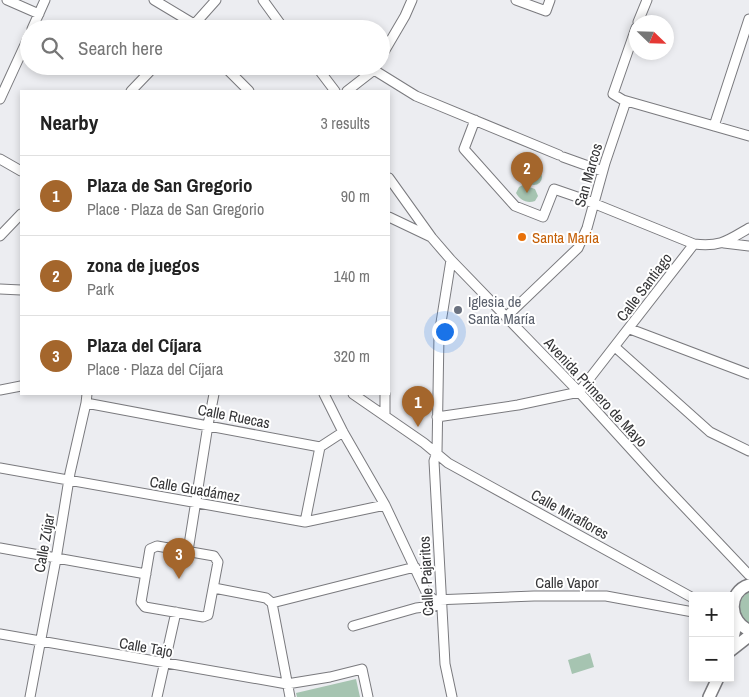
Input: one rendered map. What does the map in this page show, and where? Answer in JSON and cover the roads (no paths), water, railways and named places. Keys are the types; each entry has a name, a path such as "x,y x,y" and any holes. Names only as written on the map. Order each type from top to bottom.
{"main road":[{"path":"734,599 740,590 749,584"},
{"path":"734,611 738,629 741,625 749,630"},
{"path":"709,697 716,682"}],"street":[{"path":"7,0 38,14"},
{"path":"36,20 45,0"},
{"path":"154,0 183,20"},
{"path":"199,20 216,0"},
{"path":"263,0 277,20"},
{"path":"390,42 412,0"},
{"path":"516,0 546,11 550,0"},
{"path":"641,15 647,0"},
{"path":"714,126 749,19"},
{"path":"629,48 613,94 626,101 749,136"},
{"path":"0,99 20,56"},
{"path":"132,90 146,75"},
{"path":"233,75 247,90"},
{"path":"323,75 334,90"},
{"path":"348,90 366,75"},
{"path":"385,75 416,96 602,171"},
{"name":"San Marcos","path":"507,316 578,248 626,101"},
{"path":"475,120 464,149 515,206 543,217 554,189 594,203 694,244 708,246 724,243 749,246"},
{"path":"0,160 20,170"},
{"name":"Avenida Primero de Mayo","path":"390,179 432,238 451,260 579,392 749,575"},
{"path":"0,236 20,215"},
{"path":"390,217 432,238"},
{"path":"724,243 749,228"},
{"name":"Calle Santiago","path":"579,392 630,329 694,244"},
{"name":"Calle Pajaritos","path":"451,260 439,335 436,452 434,461 445,664 452,697"},
{"path":"450,272 460,268"},
{"path":"0,289 20,290"},
{"path":"630,329 749,374"},
{"path":"615,347 710,432 749,451"},
{"path":"0,390 20,386"},
{"path":"436,417 527,403 579,392"},
{"path":"188,551 214,395"},
{"path":"324,395 384,505 429,597 441,602"},
{"name":"Calle Miraflores","path":"354,395 424,442 448,462 689,595"},
{"path":"386,395 386,416"},
{"name":"Calle Ruecas","path":"87,398 208,426 320,447"},
{"name":"Calle Zújar","path":"30,697 69,481 87,398"},
{"path":"305,522 320,447 343,432"},
{"path":"424,442 432,441 436,438"},
{"name":"Calle Guadámez","path":"0,468 305,522 384,505"},
{"path":"157,546 188,551 214,556 218,562 208,615 204,617 145,607 141,602 150,549 157,546"},
{"path":"0,548 146,574"},
{"path":"272,603 415,567"},
{"path":"423,584 431,591 440,589"},
{"path":"214,588 266,598 272,603 290,697"},
{"name":"Calle Vapor","path":"353,626 441,602 534,596 606,596 689,611"},
{"path":"158,697 176,612"},
{"name":"Calle Tajo","path":"0,634 287,684 330,677 362,669 368,697"}],"place":[{"name":"zona de juegos","path":"527,193"},
{"name":"Santa Maria","path":"522,237"},
{"name":"Iglesia de Santa María","path":"458,310"},
{"name":"Plaza de San Gregorio","path":"418,427"},
{"name":"Plaza del Cíjara","path":"179,579"}]}
